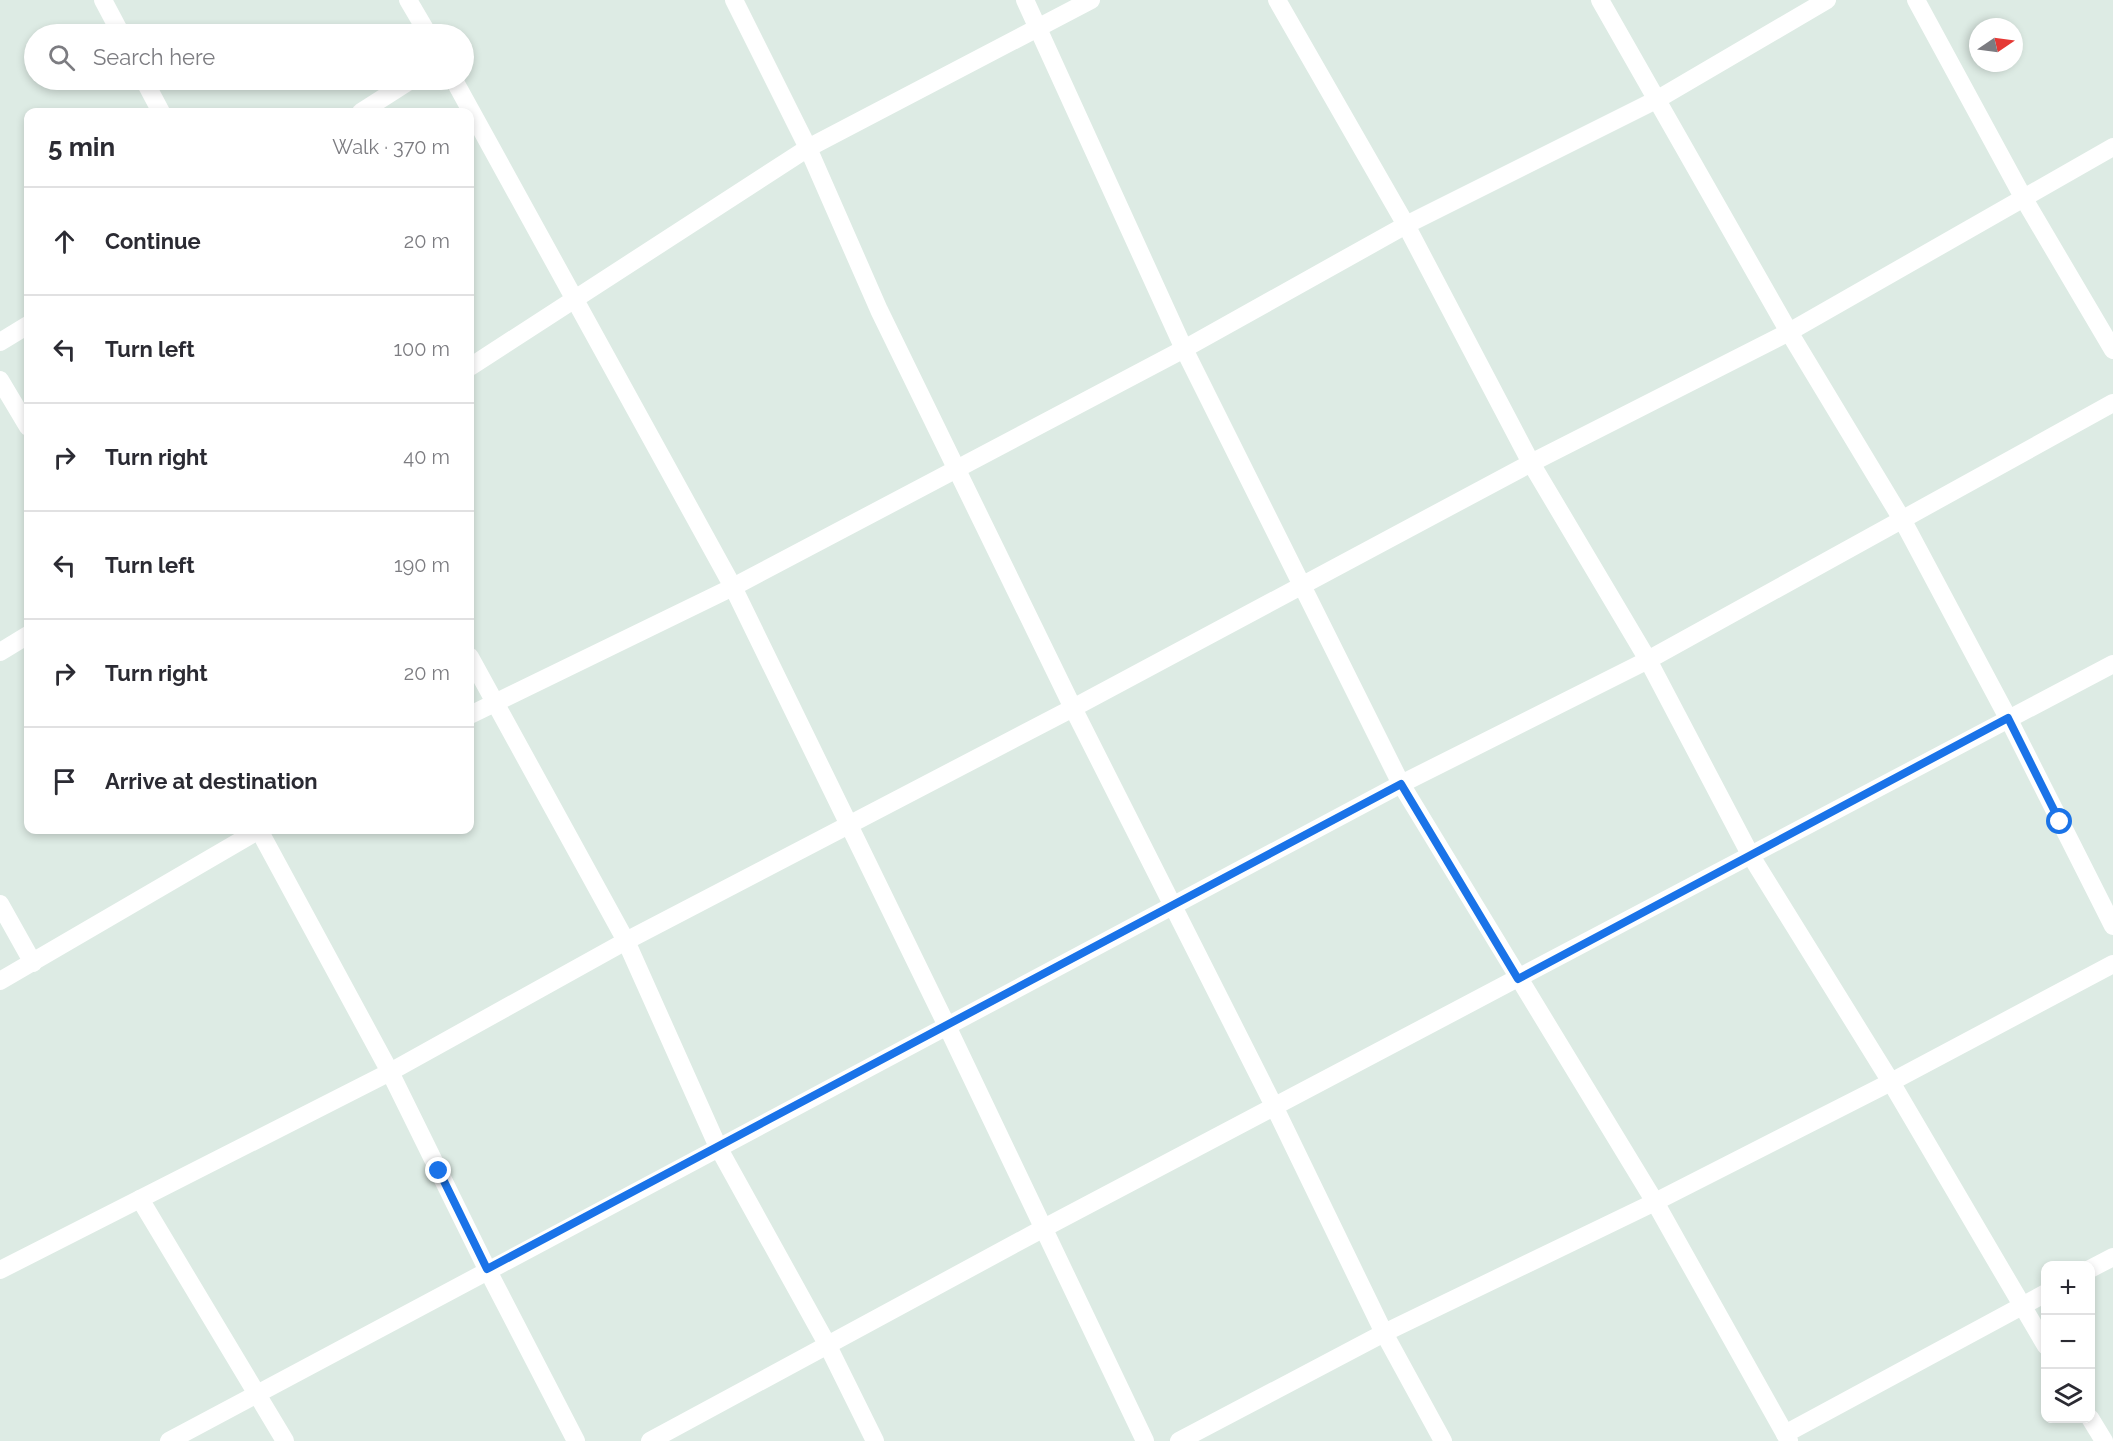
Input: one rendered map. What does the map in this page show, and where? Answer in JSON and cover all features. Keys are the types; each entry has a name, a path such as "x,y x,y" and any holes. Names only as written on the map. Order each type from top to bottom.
{"street":[{"path":"103,0 116,24"},
{"path":"408,0 422,24"},
{"path":"734,0 808,148 879,310 1073,708 1275,1108 1384,1334 1443,1441"},
{"path":"1025,0 1184,349 1300,586 1401,784 1655,1202 1787,1438 2041,1296"},
{"path":"474,365 808,148 1091,0"},
{"path":"1277,0 1406,225 1531,463 1648,660 1751,856 1891,1082 2041,1339"},
{"path":"1600,0 1789,332 1903,521 2008,718 2113,926"},
{"path":"474,713 733,587 1184,349 1406,225 1658,99 1827,0"},
{"path":"1916,0 2024,199 2113,350"},
{"path":"149,90 159,108"},
{"path":"367,108 395,90"},
{"path":"460,90 470,108"},
{"path":"474,116 733,587 947,1026 1145,1441"},
{"path":"0,1270 390,1072 626,941 1073,708 1531,463 1789,332 2113,147"},
{"path":"0,342 24,327"},
{"path":"0,380 24,420"},
{"path":"169,1441 487,1269 1401,784 1648,660 2113,403"},
{"path":"0,651 24,637"},
{"path":"474,664 626,941 718,1147 827,1344 875,1441"},
{"path":"650,1441 1044,1228 2113,664"},
{"path":"0,981 252,834"},
{"path":"261,834 390,1072 487,1269 576,1441"},
{"path":"0,904 33,963"},
{"path":"1179,1441 1384,1334 1655,1202 1891,1082 2113,964"},
{"path":"140,1199 285,1441"},
{"path":"2095,1267 2113,1257"},
{"path":"2093,1423 2104,1441"}],"route":[{"path":"439,1171 487,1269 1401,784 1518,979 2008,718 2060,822"}]}
